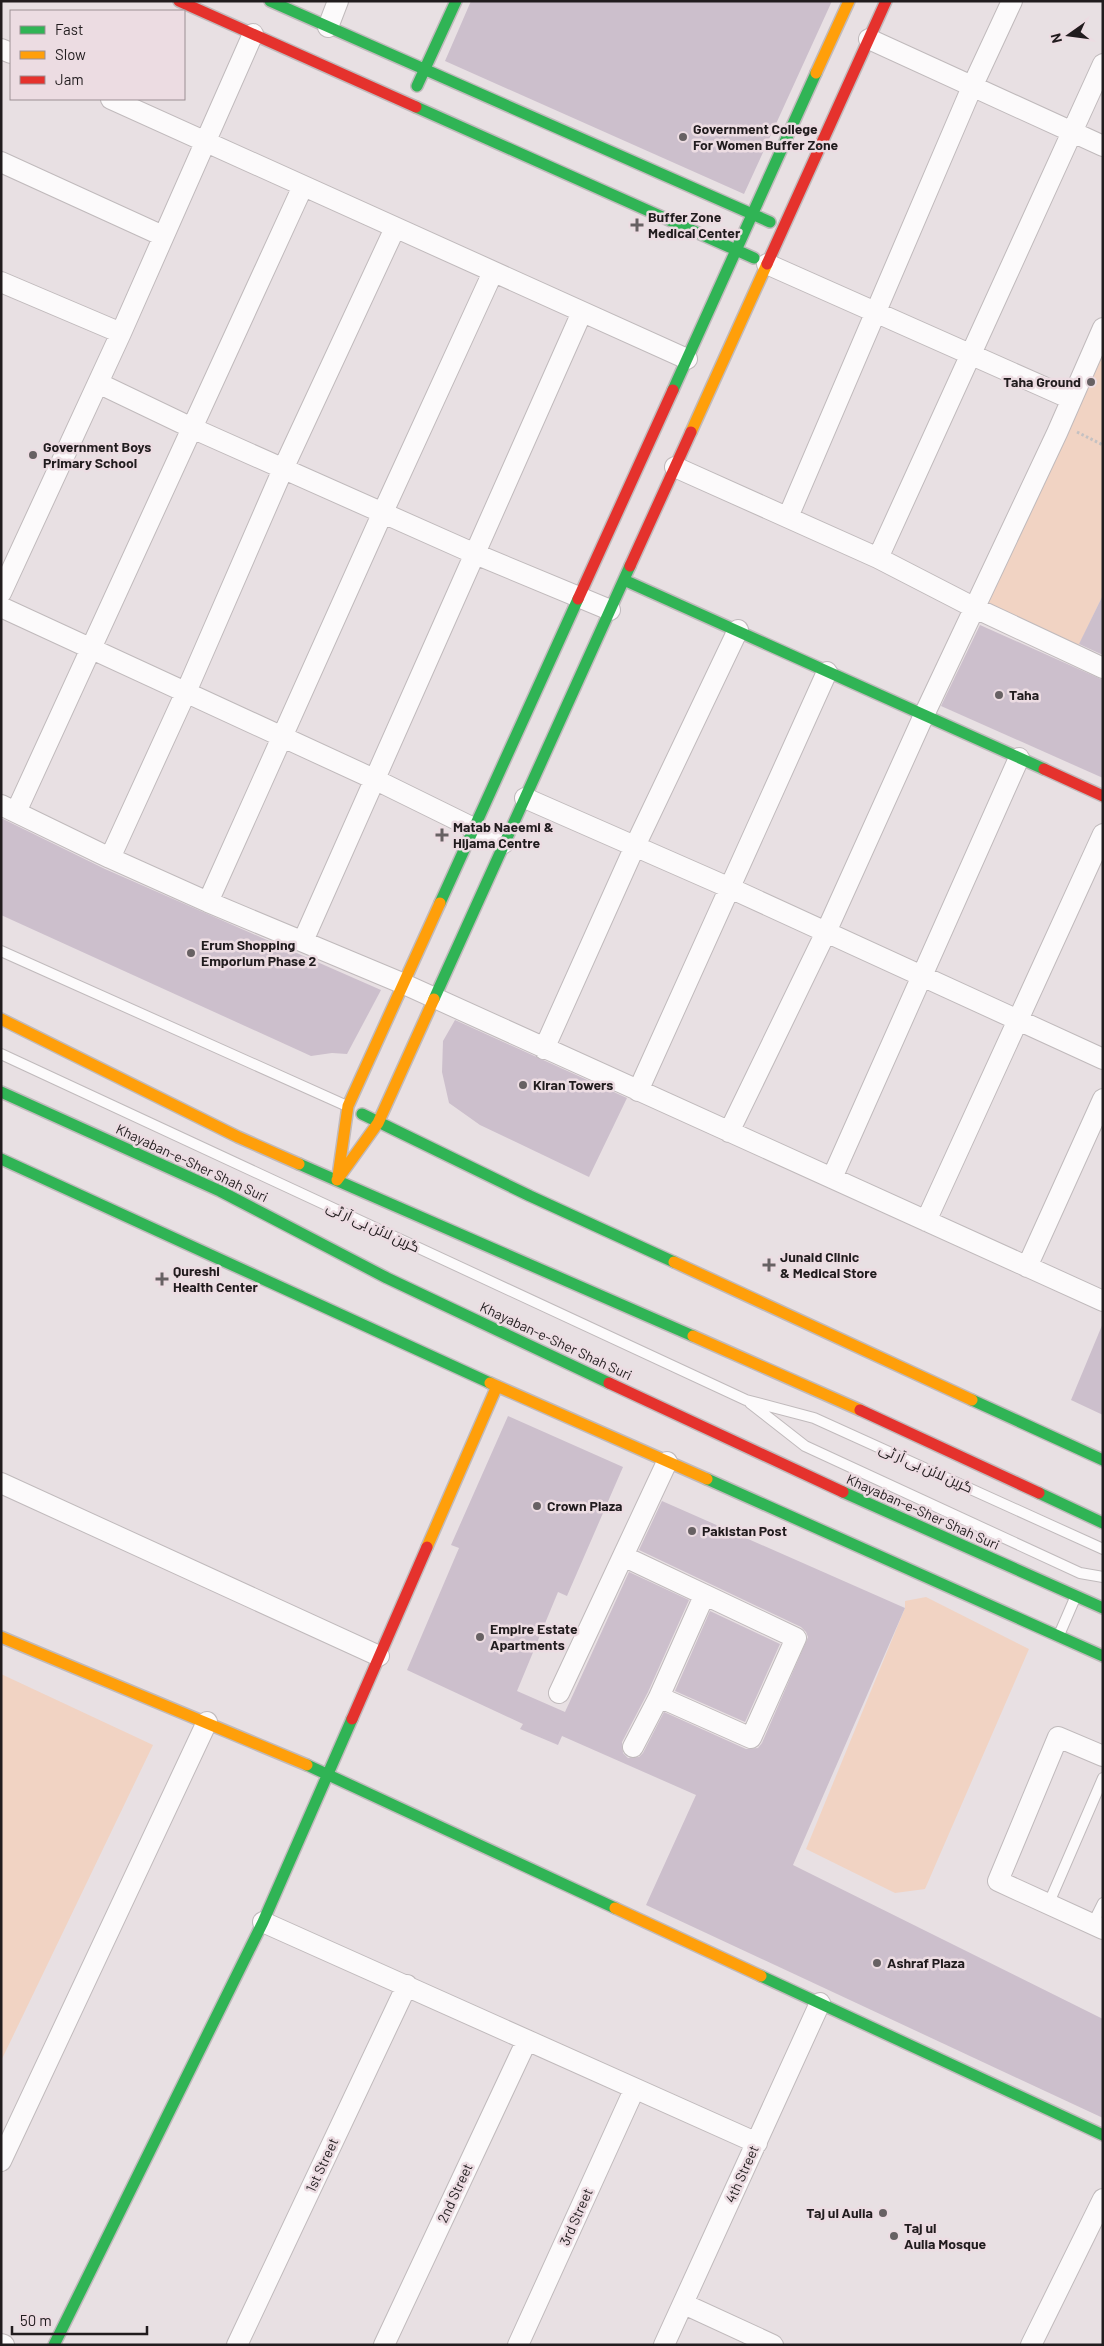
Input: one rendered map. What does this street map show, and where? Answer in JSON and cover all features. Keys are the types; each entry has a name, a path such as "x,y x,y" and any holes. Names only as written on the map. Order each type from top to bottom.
{"main road":[{"path":"179,1 766,264"},
{"path":"270,1 782,228"},
{"path":"409,103 456,1"},
{"path":"337,1180 348,1106 849,1"},
{"path":"337,1180 378,1123 886,1"},
{"path":"718,242 730,238 738,224 732,206"},
{"path":"624,580 1103,796"},
{"path":"1,1019 238,1137 836,1399 1103,1523"},
{"name":"Khayaban-e-Sher Shah Suri","path":"1,1092 220,1191 387,1278 769,1458 1103,1608"},
{"path":"348,1106 378,1123 539,1200 1103,1460"},
{"path":"3,1165 1103,1656"},
{"path":"54,2345 263,1922 497,1386"},
{"path":"1,1637 328,1774 1103,2135"}],"street":[{"path":"328,27 338,1"},
{"path":"788,517 972,87 1012,1"},
{"path":"3,583 121,333 253,34"},
{"path":"869,39 1103,146"},
{"path":"878,558 1103,64"},
{"path":"113,100 687,359"},
{"path":"1,162 163,236"},
{"path":"303,186 90,648 9,808 110,858 208,902 404,984 1103,1301"},
{"path":"110,858 186,692 283,469 395,228"},
{"path":"766,264 1071,399"},
{"path":"208,902 382,512 493,272"},
{"path":"1,282 121,333"},
{"path":"303,941 376,780 473,553 582,312"},
{"path":"730,1132 826,932 1103,328"},
{"path":"98,383 283,469 473,553 610,610"},
{"path":"675,466 878,558 975,608 1103,668"},
{"path":"1,607 281,738 376,780 504,843"},
{"path":"544,1049 635,846 738,630"},
{"path":"638,1091 828,672"},
{"path":"832,1178 920,976 1019,758"},
{"path":"525,798 730,888 1103,1059"},
{"path":"926,1221 1103,834"},
{"path":"1027,1267 1103,1098"},
{"path":"559,1693 667,1462"},
{"path":"1,1483 379,1656"},
{"path":"623,1556 796,1638 751,1738 659,1697"},
{"path":"632,1747 659,1697 704,1596"},
{"path":"1,2161 207,1722"},
{"path":"1098,1927 998,1881 1058,1737 1103,1756"},
{"path":"263,1922 407,1985 634,2090 757,2143"},
{"name":"1st Street","path":"237,2345 407,1985"},
{"name":"4th Street","path":"664,2345 820,2003"},
{"name":"2nd Street","path":"384,2345 526,2040"},
{"name":"3rd Street","path":"518,2345 634,2090"},
{"path":"1030,2345 1103,2199"},
{"path":"684,2304 773,2345"}],"lane":[{"path":"1,951 348,1106"},
{"name":"گرین لائن بی آر ٹی","path":"1,1054 746,1400 814,1418 1103,1549"},
{"name":"گرین لائن بی آر ٹی","path":"746,1400 805,1446 1080,1573 1103,1578"},
{"path":"1059,1636 1075,1597"},
{"path":"1048,1905 1103,1778"},
{"path":"1098,1927 1103,1903"}],"path":[{"path":"1076,433 1103,445"}],"shaded area":[{"path":"1103,330 1103,595 1078,647 978,602"},
{"path":"926,1597 1029,1649 925,1889 895,1893 806,1849 905,1608 905,1601"},
{"path":"1,1674 153,1745 1,2061"}],"building":[{"name":"Government College For Women Buffer Zone","path":"471,1 832,1 744,194 445,61"},
{"path":"1103,595 1103,655 1079,644"},
{"name":"Taha","path":"980,625 1103,680 1103,778 941,706"},
{"name":"Erum Shopping Emporium Phase 2","path":"1,818 105,869 381,990 347,1054 332,1053 311,1056 1,915"},
{"name":"Kiran Towers","path":"455,1020 627,1098 589,1177 480,1125 449,1103 442,1072 443,1041"},
{"path":"1103,1323 1103,1415 1071,1400"},
{"path":"508,1416 623,1467 567,1596 558,1592 517,1691 565,1712 629,1572 689,1600 648,1692 622,1742 623,1753 628,1758 639,1757 643,1753 664,1712 746,1749 758,1748 762,1743 808,1637 801,1627 639,1550 662,1501 905,1608 793,1865 1103,2019 1103,2118 646,1905 696,1795 562,1736 558,1745 520,1729 523,1724 407,1670 459,1548 451,1545"},
{"path":"710,1611 780,1644 745,1722 675,1691"}],"traffic: fast":[{"path":"270,1 770,222"},
{"path":"417,86 456,1"},
{"path":"673,390 816,73"},
{"path":"416,107 754,258"},
{"path":"434,999 630,566"},
{"path":"624,580 1044,769"},
{"path":"440,903 578,599"},
{"path":"1,1092 220,1191 387,1278 609,1383"},
{"path":"362,1114 530,1196 674,1262"},
{"path":"1,1159 490,1383"},
{"path":"299,1164 693,1336"},
{"path":"972,1400 1103,1460"},
{"path":"707,1479 1103,1656"},
{"path":"843,1492 1103,1608"},
{"path":"1039,1493 1103,1523"},
{"path":"54,2345 263,1922 352,1719"},
{"path":"307,1765 615,1908"},
{"path":"761,1976 1103,2135"}],"traffic: slow":[{"path":"816,73 849,1"},
{"path":"691,432 767,264"},
{"path":"338,1176 348,1106 440,903"},
{"path":"337,1180 378,1123 434,999"},
{"path":"1,1019 238,1137 299,1164"},
{"path":"674,1262 972,1400"},
{"path":"693,1336 860,1410"},
{"path":"490,1383 707,1479"},
{"path":"427,1547 497,1386"},
{"path":"1,1637 307,1765"},
{"path":"615,1908 761,1976"}],"traffic: jam":[{"path":"179,1 416,107"},
{"path":"767,264 886,1"},
{"path":"578,599 673,390"},
{"path":"630,566 691,432"},
{"path":"1044,769 1103,796"},
{"path":"609,1383 843,1492"},
{"path":"860,1410 1039,1493"},
{"path":"352,1719 427,1547"}],"place":[{"name":"Government College For Women Buffer Zone","path":"683,137"},
{"name":"Buffer Zone Medical Center","path":"637,225"},
{"name":"Taha Ground","path":"1091,382"},
{"name":"Government Boys Primary School","path":"33,455"},
{"name":"Taha","path":"999,695"},
{"name":"Matab Naeemi & Hijama Centre","path":"442,835"},
{"name":"Erum Shopping Emporium Phase 2","path":"191,953"},
{"name":"Kiran Towers","path":"523,1085"},
{"name":"Junaid Clinic & Medical Store","path":"769,1265"},
{"name":"Qureshi Health Center","path":"162,1279"},
{"name":"Crown Plaza","path":"537,1506"},
{"name":"Pakistan Post","path":"692,1531"},
{"name":"Empire Estate Apartments","path":"480,1637"},
{"name":"Ashraf Plaza","path":"877,1963"},
{"name":"Taj ul Aulia","path":"883,2213"},
{"name":"Taj ul Aulia Mosque","path":"894,2236"}]}
